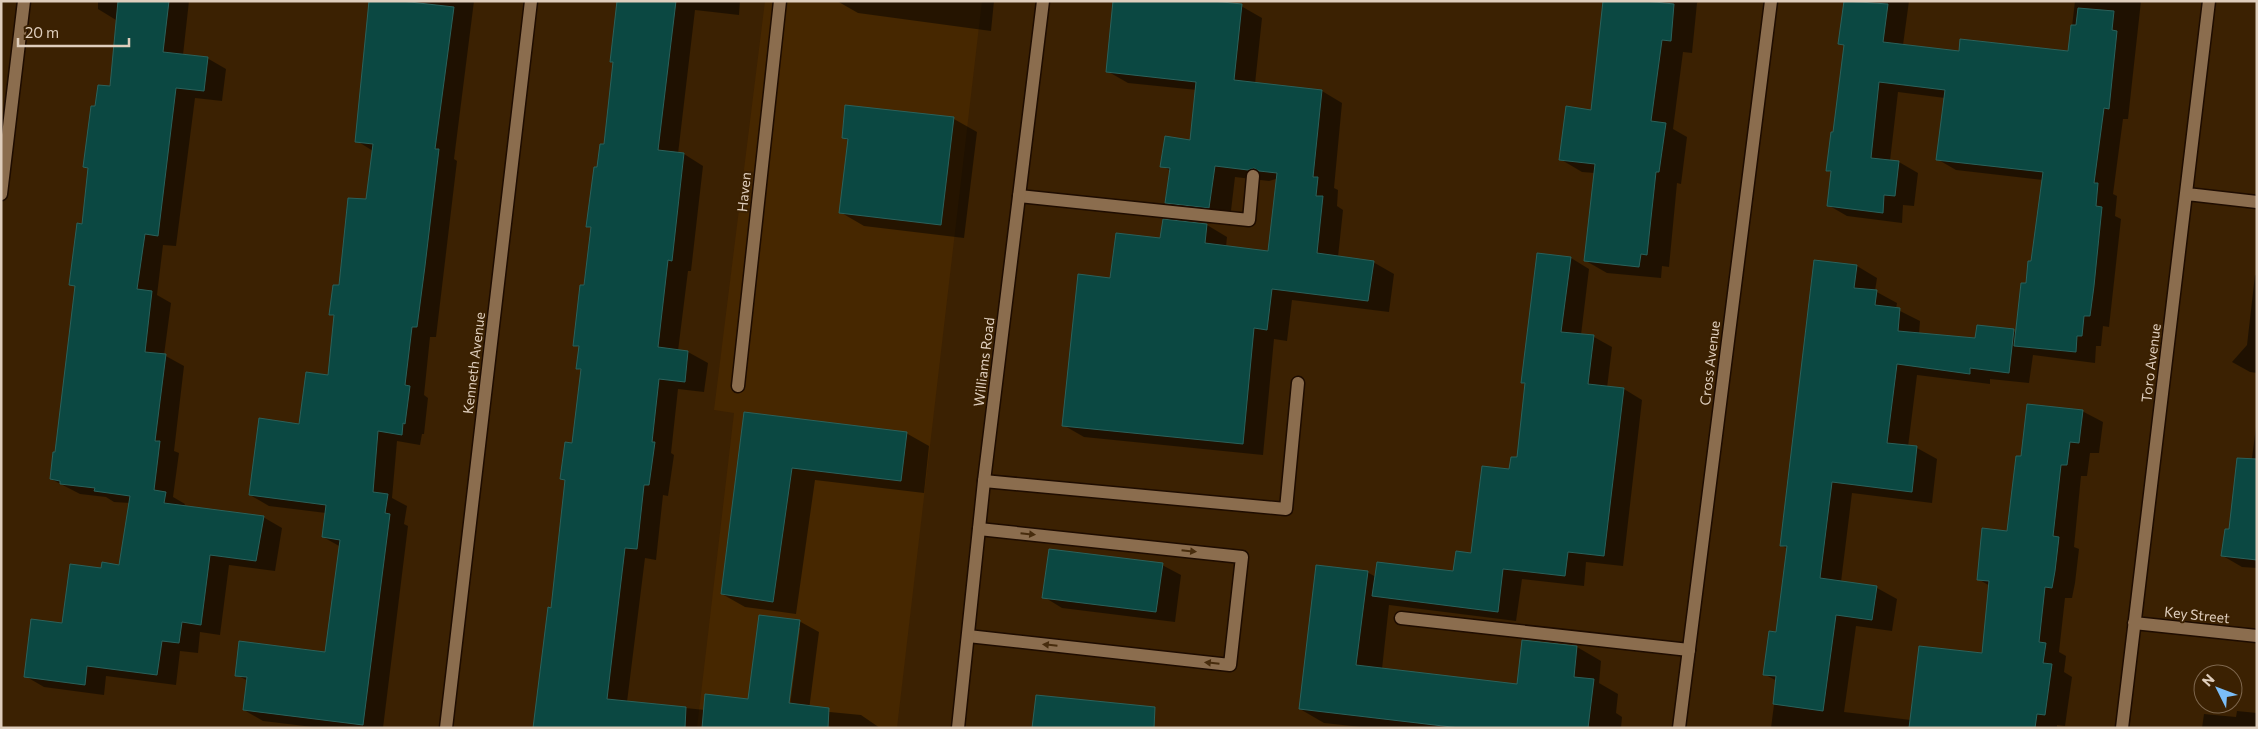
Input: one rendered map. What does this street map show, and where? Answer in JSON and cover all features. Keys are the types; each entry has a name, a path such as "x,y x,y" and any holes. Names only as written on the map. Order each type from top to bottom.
{"street":[{"path":"1,194 24,1"},
{"name":"Kenneth Avenue","path":"446,728 531,1"},
{"name":"Haven","path":"738,386 780,1"},
{"name":"Williams Road","path":"958,728 984,481 1043,1"},
{"name":"Cross Avenue","path":"1679,728 1771,1"},
{"name":"Toro Avenue","path":"2122,728 2209,1"},
{"path":"1019,196 1249,220 1253,176"},
{"path":"2187,194 2257,202"},
{"path":"984,481 1286,510 1298,383"},
{"path":"968,636 1230,665 1242,557 979,529"},
{"path":"1401,618 1689,650"},
{"name":"Key Street","path":"2134,623 2257,636"}],"shaded area":[{"path":"765,1 982,1 897,728 697,728 734,413 714,410"}],"building":[{"path":"118,1 169,1 163,52 208,57 204,91 176,88 158,236 145,234 137,289 152,291 145,352 166,354 155,441 160,441 154,490 166,492 164,503 264,516 256,561 210,555 201,625 182,622 179,643 162,641 157,675 87,666 85,685 24,677 31,619 62,623 70,564 101,568 102,562 119,565 130,496 94,491 95,488 60,484 60,481 50,479 75,286 69,285 77,223 82,224 88,168 83,167 91,106 95,106 98,85 110,86"},
{"path":"369,1 401,1 454,7 435,149 439,149 425,266 417,327 412,327 405,385 410,386 405,424 403,423 402,435 378,431 373,492 388,494 385,513 390,514 363,725 243,710 247,677 235,676 239,641 325,652 340,540 322,537 326,505 249,495 259,418 299,424 306,372 328,375 334,315 329,315 333,285 339,285 348,198 366,199 373,144 355,142"},
{"path":"617,1 676,1 658,150 684,153 672,261 668,260 658,347 688,351 685,382 659,379 652,442 655,442 649,485 644,485 637,549 625,548 607,699 686,707 685,728 533,728 548,607 551,608 565,480 560,479 565,442 572,443 581,369 576,369 579,346 573,346 580,285 584,285 591,227 586,227 594,167 597,167 600,144 604,144 613,62 610,62"},
{"path":"1113,1 1212,1 1242,4 1234,80 1322,90 1313,177 1318,177 1316,196 1323,196 1317,253 1374,261 1368,301 1272,289 1267,330 1254,328 1243,444 1062,426 1078,274 1110,278 1116,233 1160,238 1163,219 1207,224 1205,243 1268,251 1277,173 1259,171 1254,168 1248,170 1215,166 1209,208 1165,203 1170,168 1160,167 1165,136 1190,140 1196,82 1106,72"},
{"path":"1603,1 1645,1 1674,4 1671,41 1662,40 1651,121 1666,123 1659,172 1656,172 1647,255 1641,254 1639,267 1584,261 1595,164 1559,160 1566,106 1591,110"},
{"path":"1844,1 1888,4 1883,42 1959,51 1960,39 2068,51 2071,25 2076,25 2078,8 2114,11 2112,30 2117,31 2109,109 2104,108 2094,183 2098,183 2096,206 2102,207 2094,286 2090,316 2084,316 2082,336 2077,336 2076,352 2014,346 2021,283 2026,283 2028,261 2031,261 2043,172 1936,160 1945,90 1879,82 1871,158 1899,161 1895,196 1884,195 1883,213 1827,206 1831,171 1826,171 1844,45 1838,44"},
{"path":"845,105 954,117 941,225 839,213 848,139 842,138"},
{"path":"1537,253 1571,257 1561,332 1594,335 1588,384 1624,388 1604,556 1568,552 1565,576 1503,569 1498,612 1372,596 1377,562 1453,571 1456,551 1471,553 1482,466 1509,469 1511,457 1517,457 1525,383 1521,383"},
{"path":"1814,260 1857,265 1854,288 1877,290 1875,305 1900,308 1898,331 1975,338 1977,325 2014,329 2009,373 1970,368 1970,374 1897,364 1887,443 1917,446 1912,492 1832,482 1820,578 1877,586 1872,620 1836,615 1823,711 1773,704 1776,676 1763,675 1769,631 1776,632 1787,546 1780,546"},
{"path":"2027,404 2083,410 2079,443 2070,442 2067,465 2061,465 2053,536 2059,537 2055,571 2052,588 2045,587 2039,642 2046,643 2043,663 2052,664 2045,715 2037,714 2035,728 1909,728 1919,646 1982,653 1989,581 1977,580 1982,528 2007,531 2016,456 2021,456"},
{"path":"744,412 907,432 901,481 792,468 773,602 721,594"},
{"path":"2237,458 2257,459 2257,560 2221,556 2225,529 2229,529"},
{"path":"1049,549 1163,563 1156,612 1042,598"},
{"path":"1316,565 1368,571 1356,665 1517,684 1522,640 1577,646 1574,677 1594,679 1588,728 1460,728 1299,709"},
{"path":"759,615 800,620 789,703 829,708 828,728 702,728 705,694 748,699"},
{"path":"1036,695 1155,707 1154,728 1032,728"}]}
